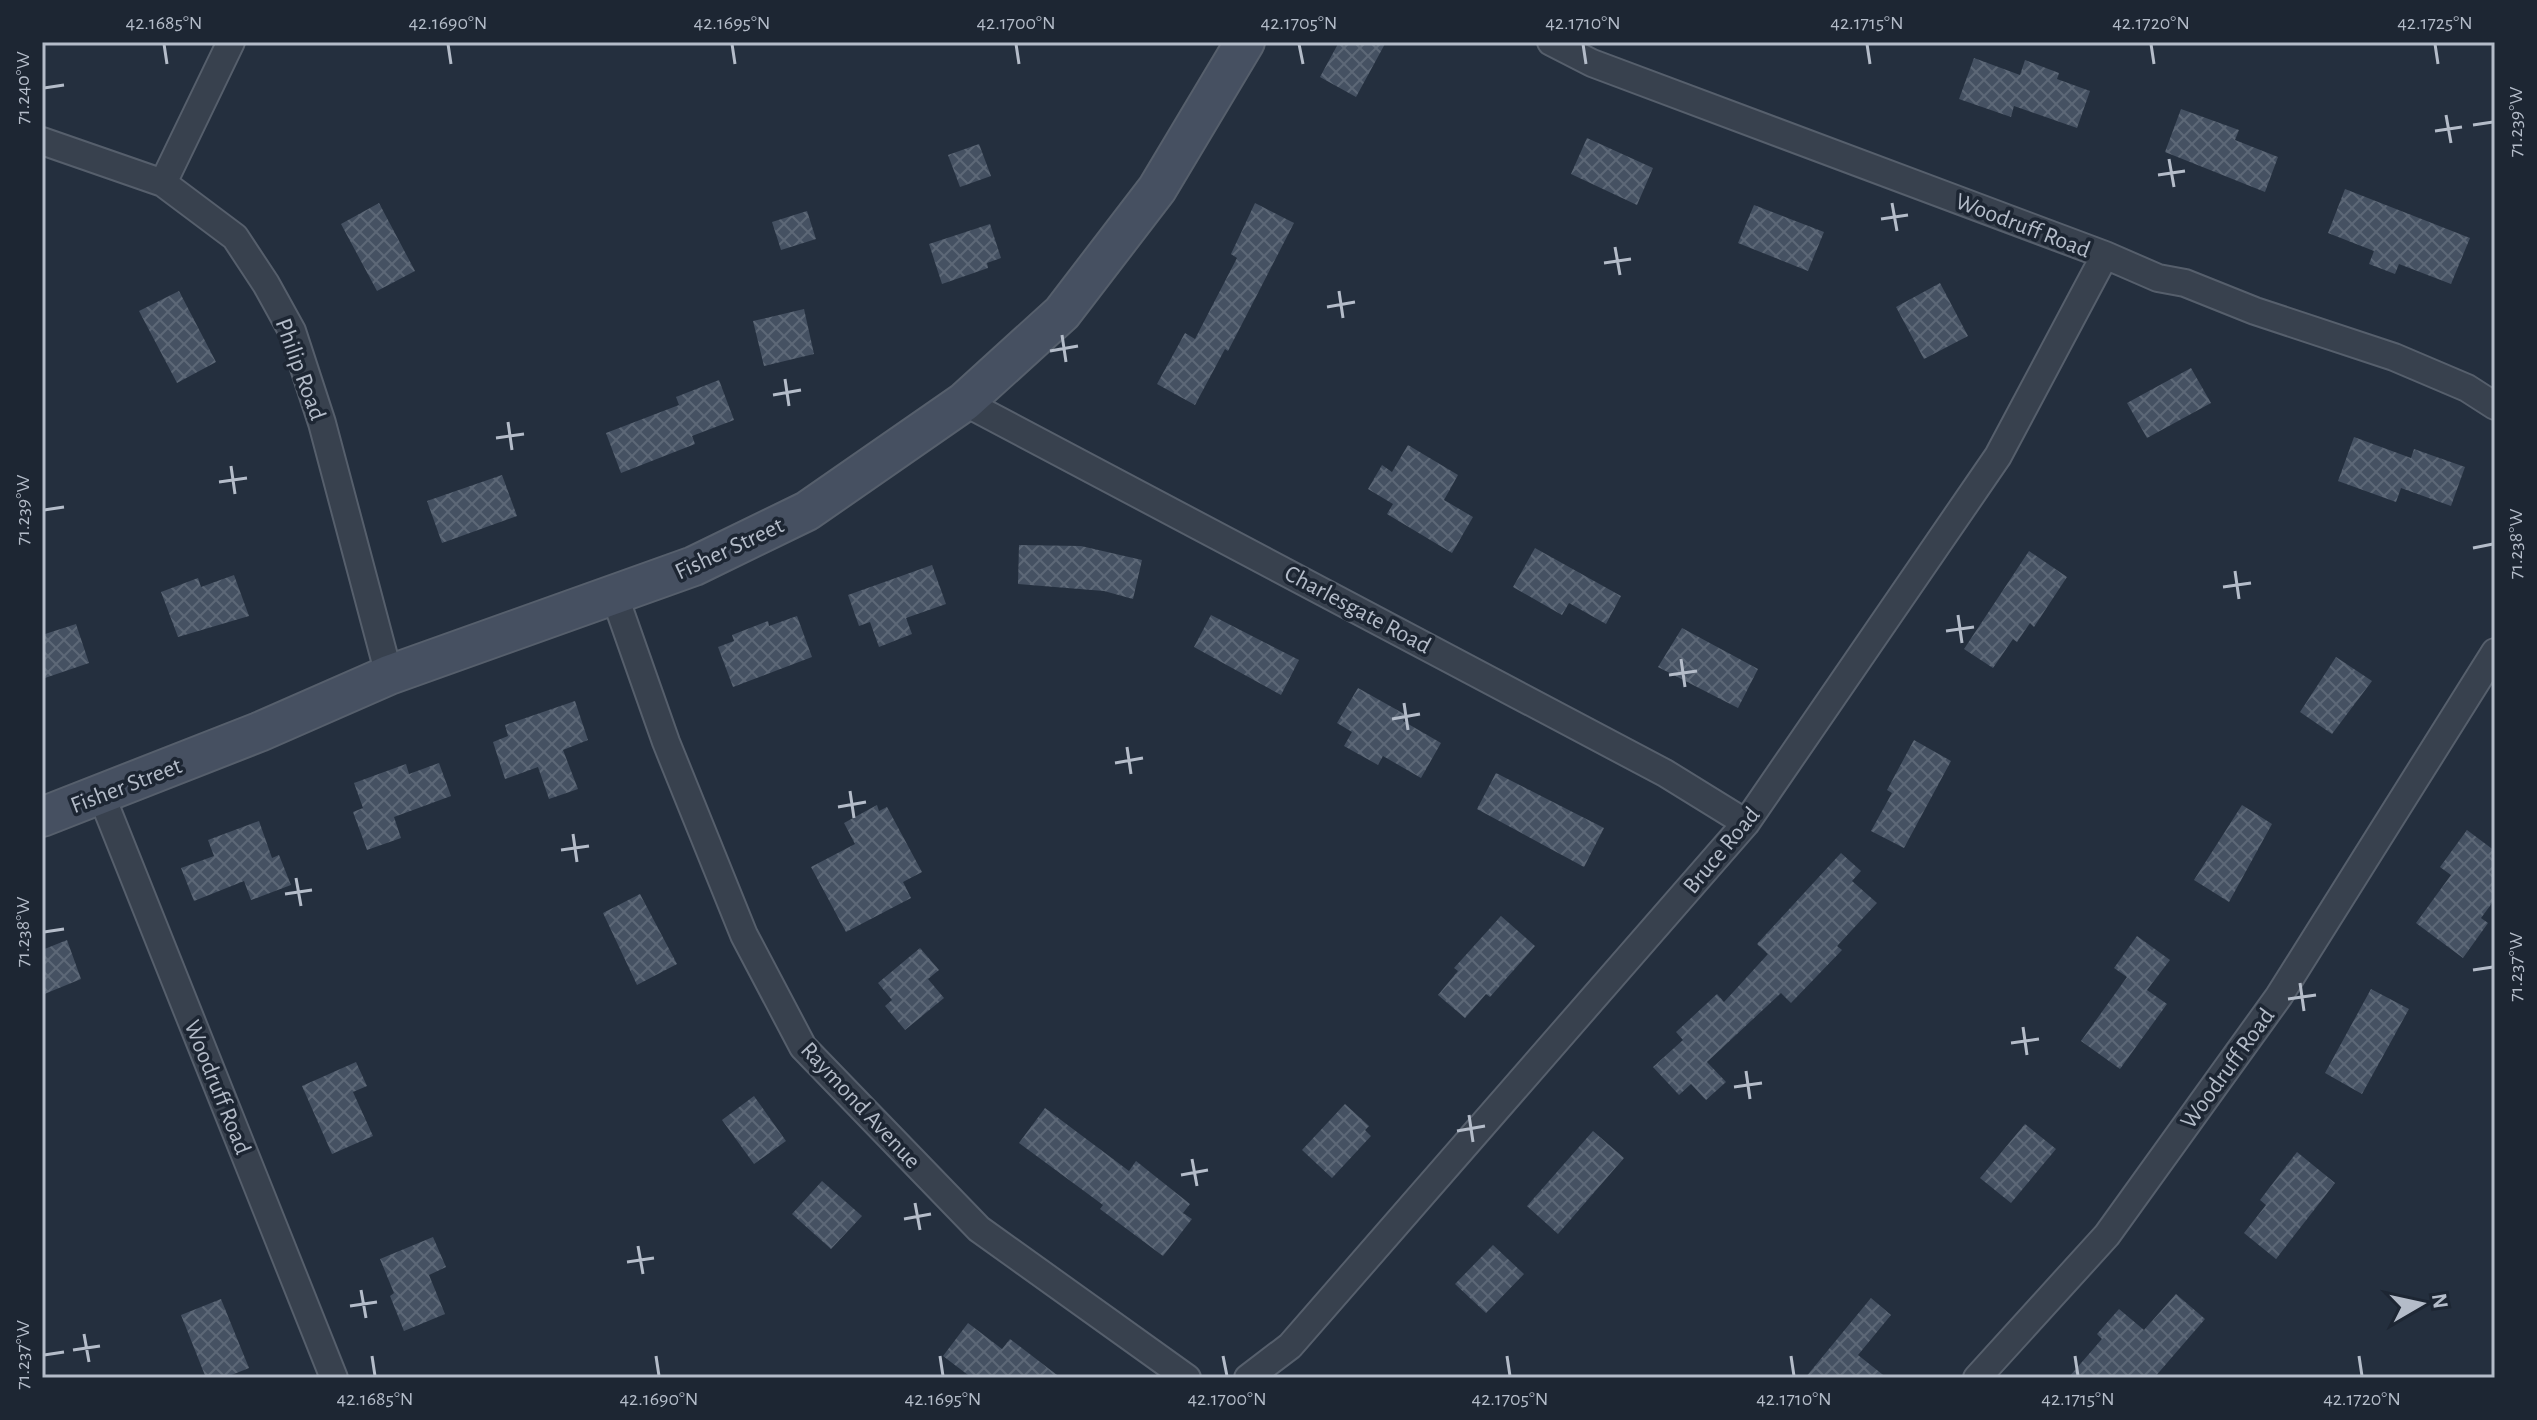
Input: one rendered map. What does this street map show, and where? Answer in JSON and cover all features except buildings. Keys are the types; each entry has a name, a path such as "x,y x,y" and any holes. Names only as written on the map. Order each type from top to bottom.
{"main road":[{"name":"Fisher Street","path":"42,817 102,797 389,675 615,597 694,566 807,511 964,402 1062,313 1157,189 1245,42"}],"street":[{"path":"163,183 231,42"},
{"name":"Woodruff Road","path":"1551,42 1592,63 2105,255 2158,278 2185,283 2255,311 2394,357 2467,388 2495,406"},
{"name":"Philip Road","path":"42,141 163,183 235,237 292,331 322,423 389,675"},
{"name":"Bruce Road","path":"1248,1378 1290,1346 1746,823 1998,456 2105,255"},
{"name":"Charlesgate Road","path":"964,402 1665,773 1746,823"},
{"name":"Raymond Avenue","path":"615,597 666,742 744,935 803,1047 979,1229 1187,1378"},
{"name":"Woodruff Road","path":"1977,1378 2107,1235 2279,996 2495,652"},
{"name":"Woodruff Road","path":"102,797 334,1378"}]}
